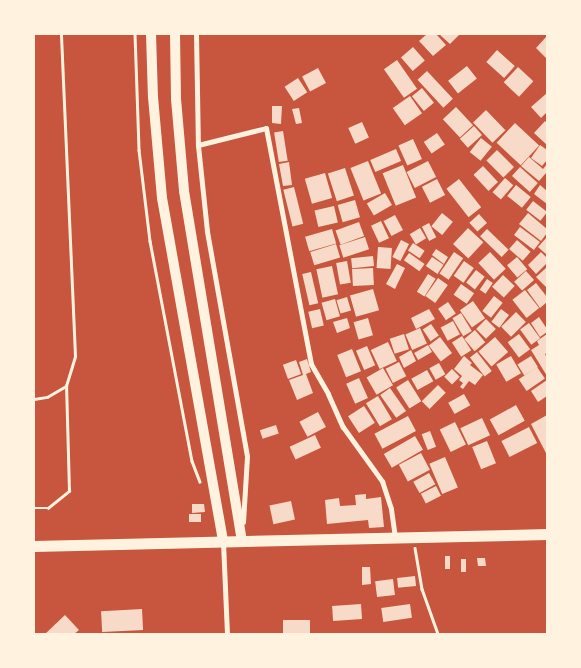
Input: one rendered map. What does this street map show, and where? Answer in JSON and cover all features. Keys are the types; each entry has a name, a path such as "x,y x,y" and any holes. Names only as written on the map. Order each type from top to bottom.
{"main road":[{"path":"151,34 153,106 162,198 223,542"},
{"path":"175,34 176,99 184,191 242,541"},
{"path":"34,546 547,534"}],"street":[{"path":"196,34 198,145 206,231 246,456 242,541"},
{"path":"198,145 266,128 311,364 343,426 382,481 391,510 396,537"},
{"path":"223,542 227,634"}],"path":[{"path":"34,508 48,508 69,491 66,386 75,356 61,34"},
{"path":"135,34 139,150 150,242 192,461 202,488"},
{"path":"34,398 47,397 66,386"},
{"path":"414,537 422,588 438,634"}],"building":[{"path":"427,34 436,34 446,45 433,56 419,41"},
{"path":"439,34 460,34 450,44"},
{"path":"547,38 547,59 536,48"},
{"path":"413,47 425,61 413,71 401,57"},
{"path":"497,50 515,66 504,78 486,62"},
{"path":"397,60 417,89 404,98 384,69"},
{"path":"467,66 477,79 458,93 448,81"},
{"path":"518,67 533,81 519,97 504,82"},
{"path":"318,68 326,83 310,91 302,76"},
{"path":"427,71 453,99 443,108 417,80"},
{"path":"298,78 307,92 294,101 285,87"},
{"path":"422,88 434,103 424,111 412,96"},
{"path":"547,93 547,112 541,118 531,107"},
{"path":"410,96 422,113 405,125 393,108"},
{"path":"272,106 282,106 281,124 272,123"},
{"path":"456,107 473,125 460,138 443,119"},
{"path":"299,108 302,123 296,124 292,109"},
{"path":"486,110 505,130 493,143 473,123"},
{"path":"545,121 547,123 547,145 534,133"},
{"path":"362,122 369,138 355,144 348,128"},
{"path":"515,123 539,146 521,165 497,143"},
{"path":"474,126 482,135 468,148 460,139"},
{"path":"283,131 288,161 279,162 274,132"},
{"path":"437,133 445,145 432,154 424,142"},
{"path":"481,138 492,147 481,161 470,152"},
{"path":"413,139 422,159 407,166 398,146"},
{"path":"540,145 547,150 547,160 542,166 531,158"},
{"path":"396,149 401,161 375,172 370,160"},
{"path":"497,150 514,167 503,178 486,161"},
{"path":"529,157 543,169 547,164 547,172 539,181 521,166"},
{"path":"368,161 381,193 363,201 350,168"},
{"path":"428,161 436,177 415,188 407,172"},
{"path":"289,162 292,185 283,186 279,164"},
{"path":"403,165 416,197 396,206 383,173"},
{"path":"483,166 498,182 488,191 473,175"},
{"path":"520,167 538,183 530,192 512,176"},
{"path":"345,168 354,196 337,201 328,174"},
{"path":"325,173 332,198 312,204 305,179"},
{"path":"505,178 513,185 501,200 493,192"},
{"path":"437,179 445,195 430,203 422,187"},
{"path":"459,179 481,207 469,217 446,189"},
{"path":"516,185 531,197 522,208 507,196"},
{"path":"540,185 547,191 547,204 534,194"},
{"path":"294,187 303,224 293,227 283,190"},
{"path":"385,193 392,205 374,216 367,203"},
{"path":"355,200 360,217 343,222 338,205"},
{"path":"533,201 547,212 540,221 526,210"},
{"path":"334,206 338,223 318,227 315,210"},
{"path":"442,213 453,222 442,235 431,226"},
{"path":"528,213 547,229 547,233 541,241 519,224"},
{"path":"479,214 487,223 477,232 469,223"},
{"path":"395,215 403,230 392,236 384,221"},
{"path":"381,221 389,238 379,243 371,226"},
{"path":"359,222 364,236 341,245 336,231"},
{"path":"429,223 436,237 429,241 422,227"},
{"path":"520,227 540,242 534,250 514,235"},
{"path":"420,228 426,238 416,244 410,234"},
{"path":"468,228 483,242 468,258 453,244"},
{"path":"332,229 336,243 309,251 305,237"},
{"path":"487,229 509,250 502,257 480,236"},
{"path":"365,237 369,249 343,258 339,245"},
{"path":"547,237 547,255 538,247"},
{"path":"401,240 409,244 400,261 392,257"},
{"path":"517,240 531,252 523,261 509,249"},
{"path":"413,243 425,251 420,258 408,250"},
{"path":"336,244 340,257 314,265 310,252"},
{"path":"378,247 392,248 391,269 377,268"},
{"path":"436,249 448,257 444,264 432,255"},
{"path":"454,252 463,258 449,280 439,274"},
{"path":"490,252 506,269 494,280 478,263"},
{"path":"541,252 547,258 547,263 536,274 528,265"},
{"path":"409,253 425,264 419,271 404,260"},
{"path":"373,256 374,266 352,268 351,258"},
{"path":"432,257 444,265 437,274 426,266"},
{"path":"517,257 527,269 517,278 507,265"},
{"path":"347,261 351,283 340,285 336,263"},
{"path":"464,261 474,268 464,283 454,276"},
{"path":"397,264 405,268 395,289 386,284"},
{"path":"332,266 338,294 322,298 316,269"},
{"path":"547,267 547,286 546,287 536,277"},
{"path":"373,268 374,285 353,286 352,269"},
{"path":"476,270 485,277 475,289 466,283"},
{"path":"526,271 534,280 522,291 514,282"},
{"path":"311,272 318,303 309,305 302,274"},
{"path":"428,274 436,279 425,297 417,292"},
{"path":"503,275 515,286 504,298 492,287"},
{"path":"438,278 448,285 435,303 425,296"},
{"path":"487,279 493,283 486,294 480,290"},
{"path":"536,283 547,297 547,302 540,308 527,290"},
{"path":"461,284 474,293 467,304 454,295"},
{"path":"373,289 379,310 356,317 350,296"},
{"path":"525,290 539,308 527,318 512,300"},
{"path":"494,296 503,303 491,318 482,311"},
{"path":"347,297 351,310 341,314 336,300"},
{"path":"335,299 340,316 327,320 322,303"},
{"path":"473,301 485,318 472,327 460,310"},
{"path":"448,302 456,314 446,320 438,309"},
{"path":"320,309 324,326 312,328 308,312"},
{"path":"429,309 435,319 416,329 411,318"},
{"path":"501,309 509,315 499,328 491,322"},
{"path":"516,312 526,322 511,337 501,327"},
{"path":"461,313 472,331 463,336 452,318"},
{"path":"539,317 547,329 547,332 540,337 531,323"},
{"path":"347,318 350,328 337,333 333,322"},
{"path":"368,318 373,335 359,339 354,322"},
{"path":"486,319 496,329 486,339 476,329"},
{"path":"453,321 460,334 448,341 441,328"},
{"path":"529,323 540,338 531,345 520,329"},
{"path":"431,324 439,336 431,341 423,330"},
{"path":"420,328 427,344 412,350 405,335"},
{"path":"475,330 485,342 475,351 464,339"},
{"path":"404,334 409,349 395,354 390,339"},
{"path":"519,334 530,349 519,358 508,342"},
{"path":"547,334 547,353 545,354 547,358 547,376 531,350 539,345 537,341"},
{"path":"462,336 471,350 461,357 452,343"},
{"path":"440,337 452,353 441,361 429,345"},
{"path":"495,337 508,352 492,367 478,351"},
{"path":"388,342 397,361 380,369 371,350"},
{"path":"428,345 432,352 418,360 414,353"},
{"path":"367,346 375,365 364,370 356,351"},
{"path":"352,349 361,371 346,377 337,355"},
{"path":"411,350 416,361 404,368 399,357"},
{"path":"477,352 492,371 485,376 470,358"},
{"path":"464,356 472,363 470,365 483,375 475,385 469,381 463,389 460,387 463,383 459,380 462,376 454,369"},
{"path":"511,356 521,373 506,382 496,364"},
{"path":"531,356 538,367 524,376 517,364"},
{"path":"307,359 311,372 306,374 313,393 297,400 289,380 303,375 299,362"},
{"path":"296,360 301,374 288,379 283,365"},
{"path":"399,362 406,376 393,383 386,369"},
{"path":"439,363 445,374 436,380 429,368"},
{"path":"537,367 545,379 527,391 519,379"},
{"path":"383,368 393,385 377,395 367,378"},
{"path":"452,369 460,377 452,385 444,377"},
{"path":"427,370 433,381 418,390 411,379"},
{"path":"359,378 368,398 355,404 346,384"},
{"path":"408,380 421,401 409,409 396,387"},
{"path":"547,380 547,396 538,402 531,391"},
{"path":"438,385 446,393 430,409 422,401"},
{"path":"390,388 406,411 396,418 380,395"},
{"path":"464,394 470,405 455,414 448,403"},
{"path":"378,396 392,419 380,426 366,403"},
{"path":"516,405 525,421 498,435 490,420"},
{"path":"364,406 375,423 359,433 348,416"},
{"path":"318,412 326,427 307,437 299,422"},
{"path":"547,415 547,455 531,424"},
{"path":"408,416 416,431 382,449 374,434"},
{"path":"482,418 490,435 468,445 460,428"},
{"path":"455,422 466,444 451,452 440,429"},
{"path":"276,425 279,434 263,439 260,430"},
{"path":"529,427 537,443 510,457 501,441"},
{"path":"430,431 436,447 428,450 422,434"},
{"path":"315,435 321,448 296,460 290,447"},
{"path":"415,436 423,450 392,468 384,454"},
{"path":"487,441 496,463 481,469 472,447"},
{"path":"421,453 430,470 408,482 399,465"},
{"path":"445,457 458,487 442,494 429,464"},
{"path":"429,473 435,484 420,493 413,482"},
{"path":"436,486 441,496 426,504 421,494"},
{"path":"366,494 366,499 381,497 384,527 369,528 368,520 327,524 325,500 339,498 340,506 356,505 355,495"},
{"path":"291,501 295,520 273,524 269,506"},
{"path":"192,504 204,504 205,512 192,513"},
{"path":"189,514 201,514 201,522 189,522"},
{"path":"445,556 450,556 450,569 445,569"},
{"path":"477,558 485,558 486,566 478,566"},
{"path":"461,559 466,559 466,572 461,572"},
{"path":"362,567 370,567 371,584 362,585"},
{"path":"415,576 416,586 398,588 397,578"},
{"path":"393,579 395,595 377,597 375,581"},
{"path":"361,604 362,619 333,621 332,606"},
{"path":"410,604 412,618 383,622 381,608"},
{"path":"142,609 143,630 102,632 101,611"},
{"path":"65,615 79,630 74,634 45,634"},
{"path":"283,620 310,620 310,634 283,634"}]}
